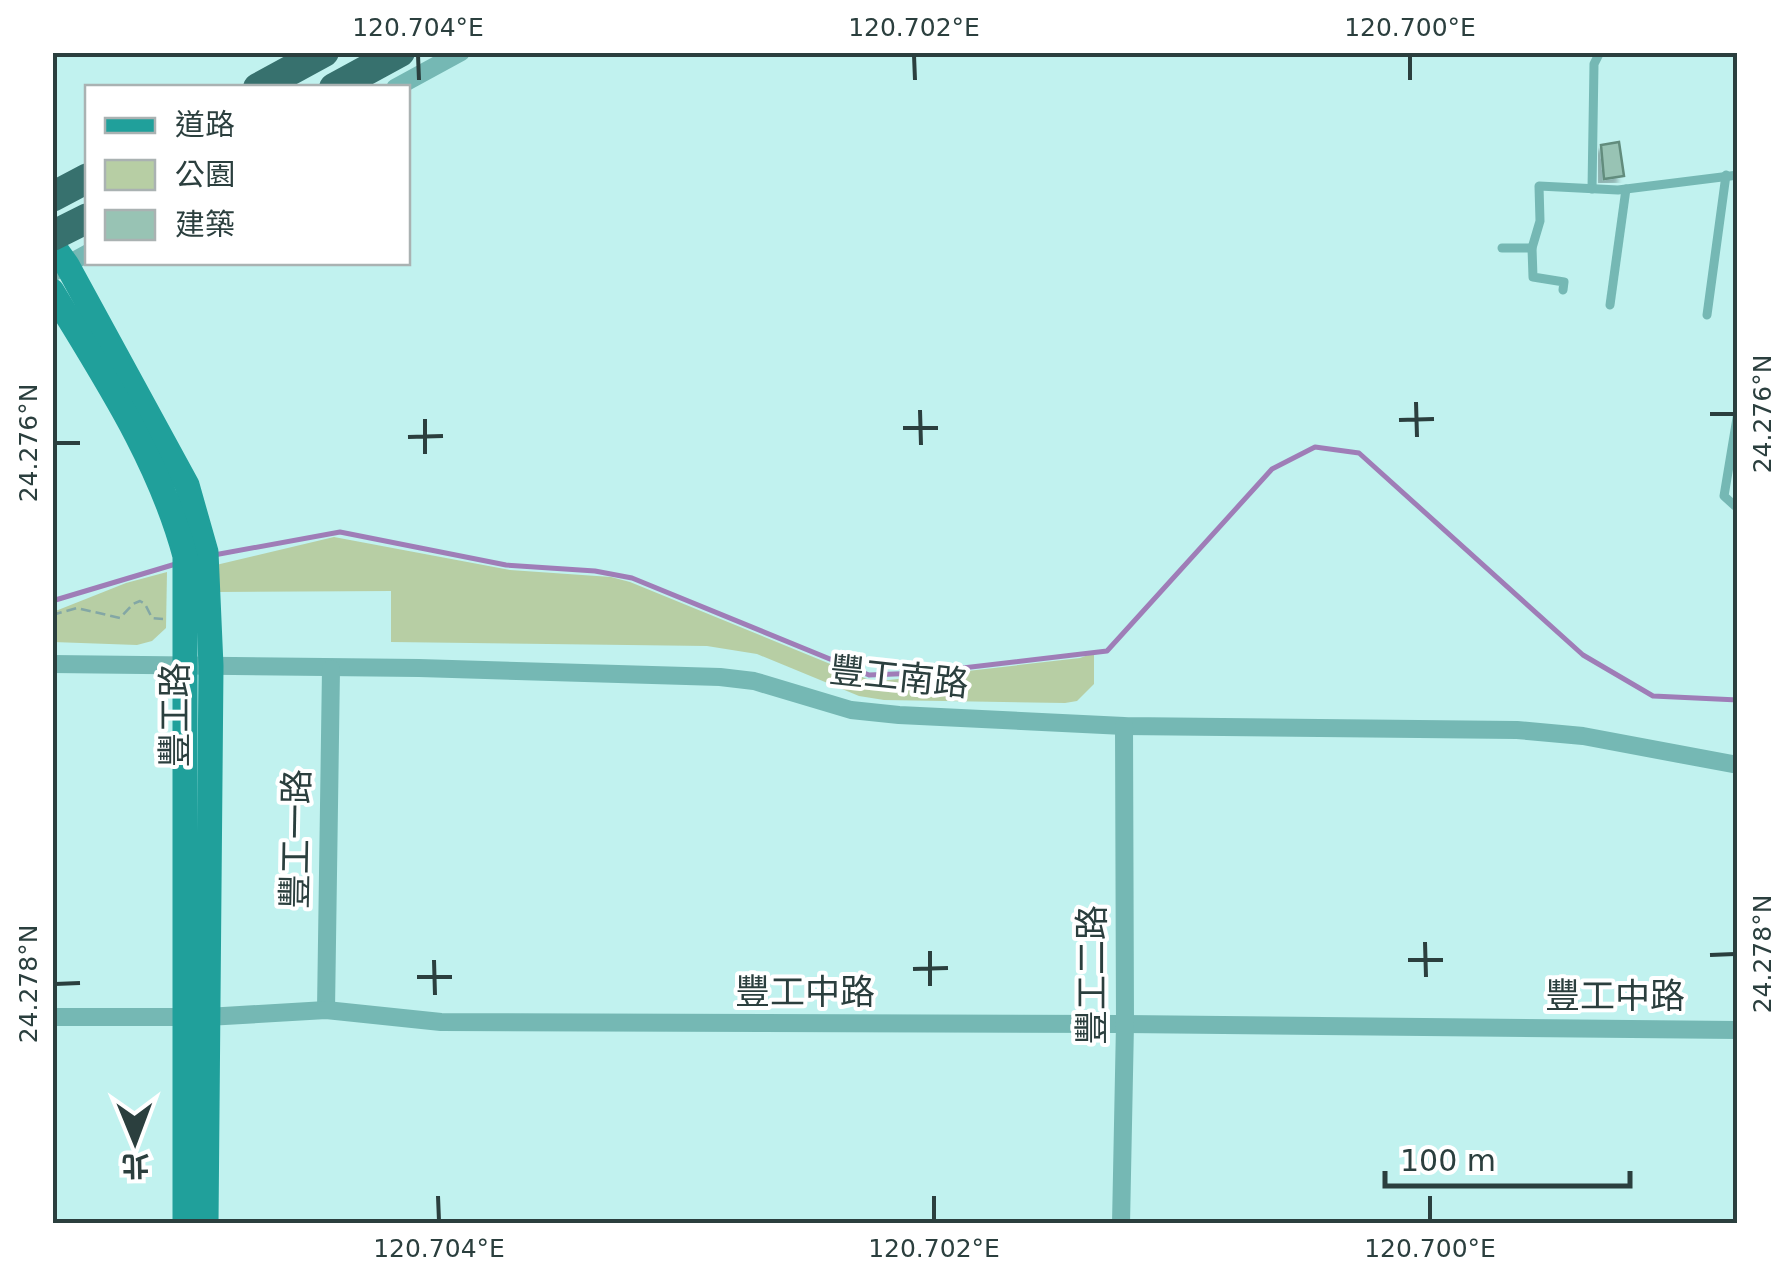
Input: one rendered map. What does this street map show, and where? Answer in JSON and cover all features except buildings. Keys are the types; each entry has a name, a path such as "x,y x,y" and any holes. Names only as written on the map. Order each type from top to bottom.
{"highway":[{"path":"264,85 324,52"},
{"path":"340,85 400,52"},
{"path":"52,196 85,180"},
{"path":"52,236 85,220"}],"street":[{"path":"248,85 309,52"},
{"path":"400,85 460,52"},
{"path":"52,186 85,170"},
{"name":"豐工路","path":"65,259 187,485 196,563 199,666 196,1016 185,1224"},
{"name":"豐工路","path":"52,291 144,446 196,563 187,618 199,666"},
{"name":"豐工南路","path":"52,664 419,668 720,677 754,682 851,710 1124,726 1517,730 1583,736 1738,764"},
{"name":"豐工一路","path":"326,1010 331,669"},
{"name":"豐工二路","path":"1121,1224 1126,1024 1124,726"},
{"name":"豐工中路","path":"52,1017 326,1010 441,1022 1738,1030"},
{"name":"豐工路","path":"196,1016 206,1224"}],"lane":[{"path":"1592,189 1594,64 1600,52"},
{"path":"1707,316 1726,175"},
{"path":"1563,290 1564,282 1533,277 1532,248 1540,221 1539,186 1626,189 1738,175"},
{"path":"1610,305 1626,189"},
{"path":"1502,248 1532,248"},
{"path":"1738,356 1738,369"},
{"path":"1734,506 1724,496 1738,412"}],"path":[{"path":"52,615 77,608 120,618 140,601 152,618 187,618"}],"green space":[{"path":"334,537 510,570 611,577 630,582 867,679 880,681 1080,658 1094,653 1094,684 1077,701 1065,703 884,700 859,696 757,654 707,646 391,642 391,591 215,592 216,565"},
{"path":"167,572 166,628 152,641 137,645 53,642 53,612 126,583"}],"waterway":[{"path":"214,555 340,532 506,565 595,571 632,578 869,675 920,673 1107,651 1272,469 1315,447 1359,453 1583,655 1653,696 1738,700"},
{"path":"52,601 179,563"}]}
